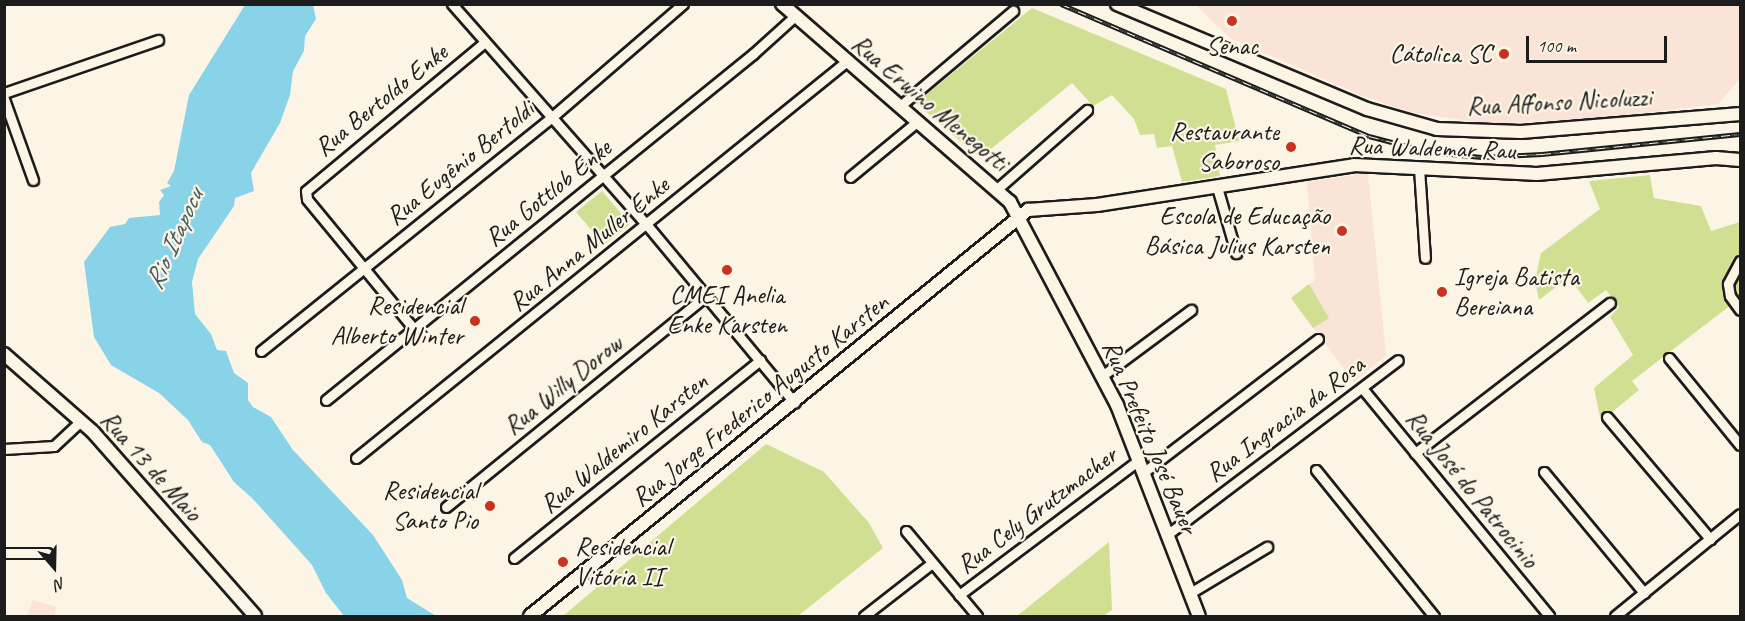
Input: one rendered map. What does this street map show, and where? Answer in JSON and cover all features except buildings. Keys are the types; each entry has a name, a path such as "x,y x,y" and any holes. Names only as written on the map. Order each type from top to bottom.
{"street":[{"path":"452,4 604,176 795,403"},
{"name":"Rua Eugênio Bertoldi","path":"261,351 552,117 683,4"},
{"name":"Rua Erwino Menegotti","path":"782,4 997,189 1017,216"},
{"name":"Rua Affonso Nicoluzzi","path":"1117,4 1367,109 1437,129 1521,132 1740,114"},
{"path":"900,106 1013,11"},
{"name":"Rua Gottlob Enke","path":"326,400 604,176 795,16"},
{"path":"4,93 158,40"},
{"name":"Rua Bertoldo Enke","path":"363,269 307,199 306,192 485,42"},
{"name":"Rua Anna Muller Enke","path":"356,458 847,61"},
{"path":"4,99 33,180"},
{"path":"997,189 1087,111"},
{"path":"850,177 918,121"},
{"name":"Rua Waldemar Rau","path":"1017,216 1028,210 1097,205 1354,165 1537,174 1716,158 1740,160"},
{"path":"1419,168 1425,258"},
{"path":"1217,187 1236,253"},
{"name":"Rua Prefeito José Bauer","path":"1017,216 1102,376 1140,459 1198,616"},
{"name":"Rua Jorge Frederico Augusto Karsten","path":"530,616 795,403 1017,216"},
{"path":"1740,261 1728,284 1730,296 1740,310"},
{"path":"363,269 414,329"},
{"name":"Rua Willy Dorow","path":"446,507 706,296"},
{"path":"1415,453 1610,303"},
{"path":"1102,376 1191,310"},
{"path":"1144,472 1318,339"},
{"name":"Rua 13 de Maio","path":"4,354 81,421 255,616"},
{"path":"1669,357 1740,445"},
{"name":"Rua Waldemiro Karsten","path":"514,558 760,360"},
{"name":"Rua Ingracia da Rosa","path":"1168,534 1398,360"},
{"name":"Rua José do Patrocinio","path":"1362,388 1549,616"},
{"path":"1607,417 1710,539"},
{"path":"4,449 54,446 81,421"},
{"name":"Rua Cely Grutzmacher","path":"959,595 1140,459"},
{"path":"1316,470 1434,616"},
{"path":"1544,472 1644,593"},
{"path":"1616,616 1740,514"},
{"path":"906,531 977,616"},
{"path":"1190,593 1267,547"},
{"path":"4,553 47,553"},
{"path":"864,616 933,563"}],"shaded area":[{"name":"Cátolica SC","path":"1196,5 1740,5 1740,79 1718,104 1613,117 1492,124 1413,113 1360,95 1230,38"},
{"name":"Escola de Educação Básica Julius Karsten","path":"1368,173 1386,356 1354,382 1291,298 1315,280 1307,182"},
{"path":"33,600 56,607 55,616 27,616"}],"green space":[{"path":"1032,8 1226,89 1239,141 1215,145 1220,176 1182,182 1172,146 1157,148 1154,134 1140,135 1134,119 1112,95 1093,106 1072,83 980,158 916,103"},
{"path":"1650,175 1654,198 1701,206 1711,231 1740,222 1740,298 1632,381 1639,390 1601,421 1594,388 1633,355 1610,317 1619,307 1606,290 1588,303 1569,277 1539,300 1535,281 1541,253 1600,209 1589,181"},
{"path":"602,191 630,224 604,245 576,212"},
{"path":"1309,284 1329,318 1313,328 1291,298"},
{"path":"766,444 824,472 869,523 883,548 798,616 563,616"},
{"path":"1109,542 1112,610 1103,616 1017,616"}],"water":[{"name":"Rio Itapocu","path":"245,5 313,5 316,19 305,36 304,51 293,71 290,95 280,123 251,173 254,191 235,198 234,206 198,259 192,282 195,314 211,334 217,350 226,351 234,373 248,383 248,400 253,407 271,417 293,450 373,535 402,580 407,598 436,616 344,616 326,593 312,565 253,499 234,482 210,445 202,442 188,420 159,393 111,365 94,337 84,262 110,227 125,224 129,218 160,215 159,202 164,195 160,190 171,186 167,183 174,171 189,95"}],"railway":[{"path":"1061,4 1369,136 1430,152 1482,157 1542,154 1740,134"}],"place":[{"name":"Senac","path":"1232,21"},
{"name":"Cátolica SC","path":"1504,54"},
{"name":"Restaurante Saboroso","path":"1291,147"},
{"name":"Escola de Educação Básica Julius Karsten","path":"1342,231"},
{"name":"CMEI Anelia Enke Karsten","path":"727,270"},
{"name":"Igreja Batista Bereiana","path":"1442,292"},
{"name":"Residencial Alberto Winter","path":"475,321"},
{"name":"Residencial Santo Pio","path":"490,506"},
{"name":"Residencial Vitória II","path":"563,562"}]}
